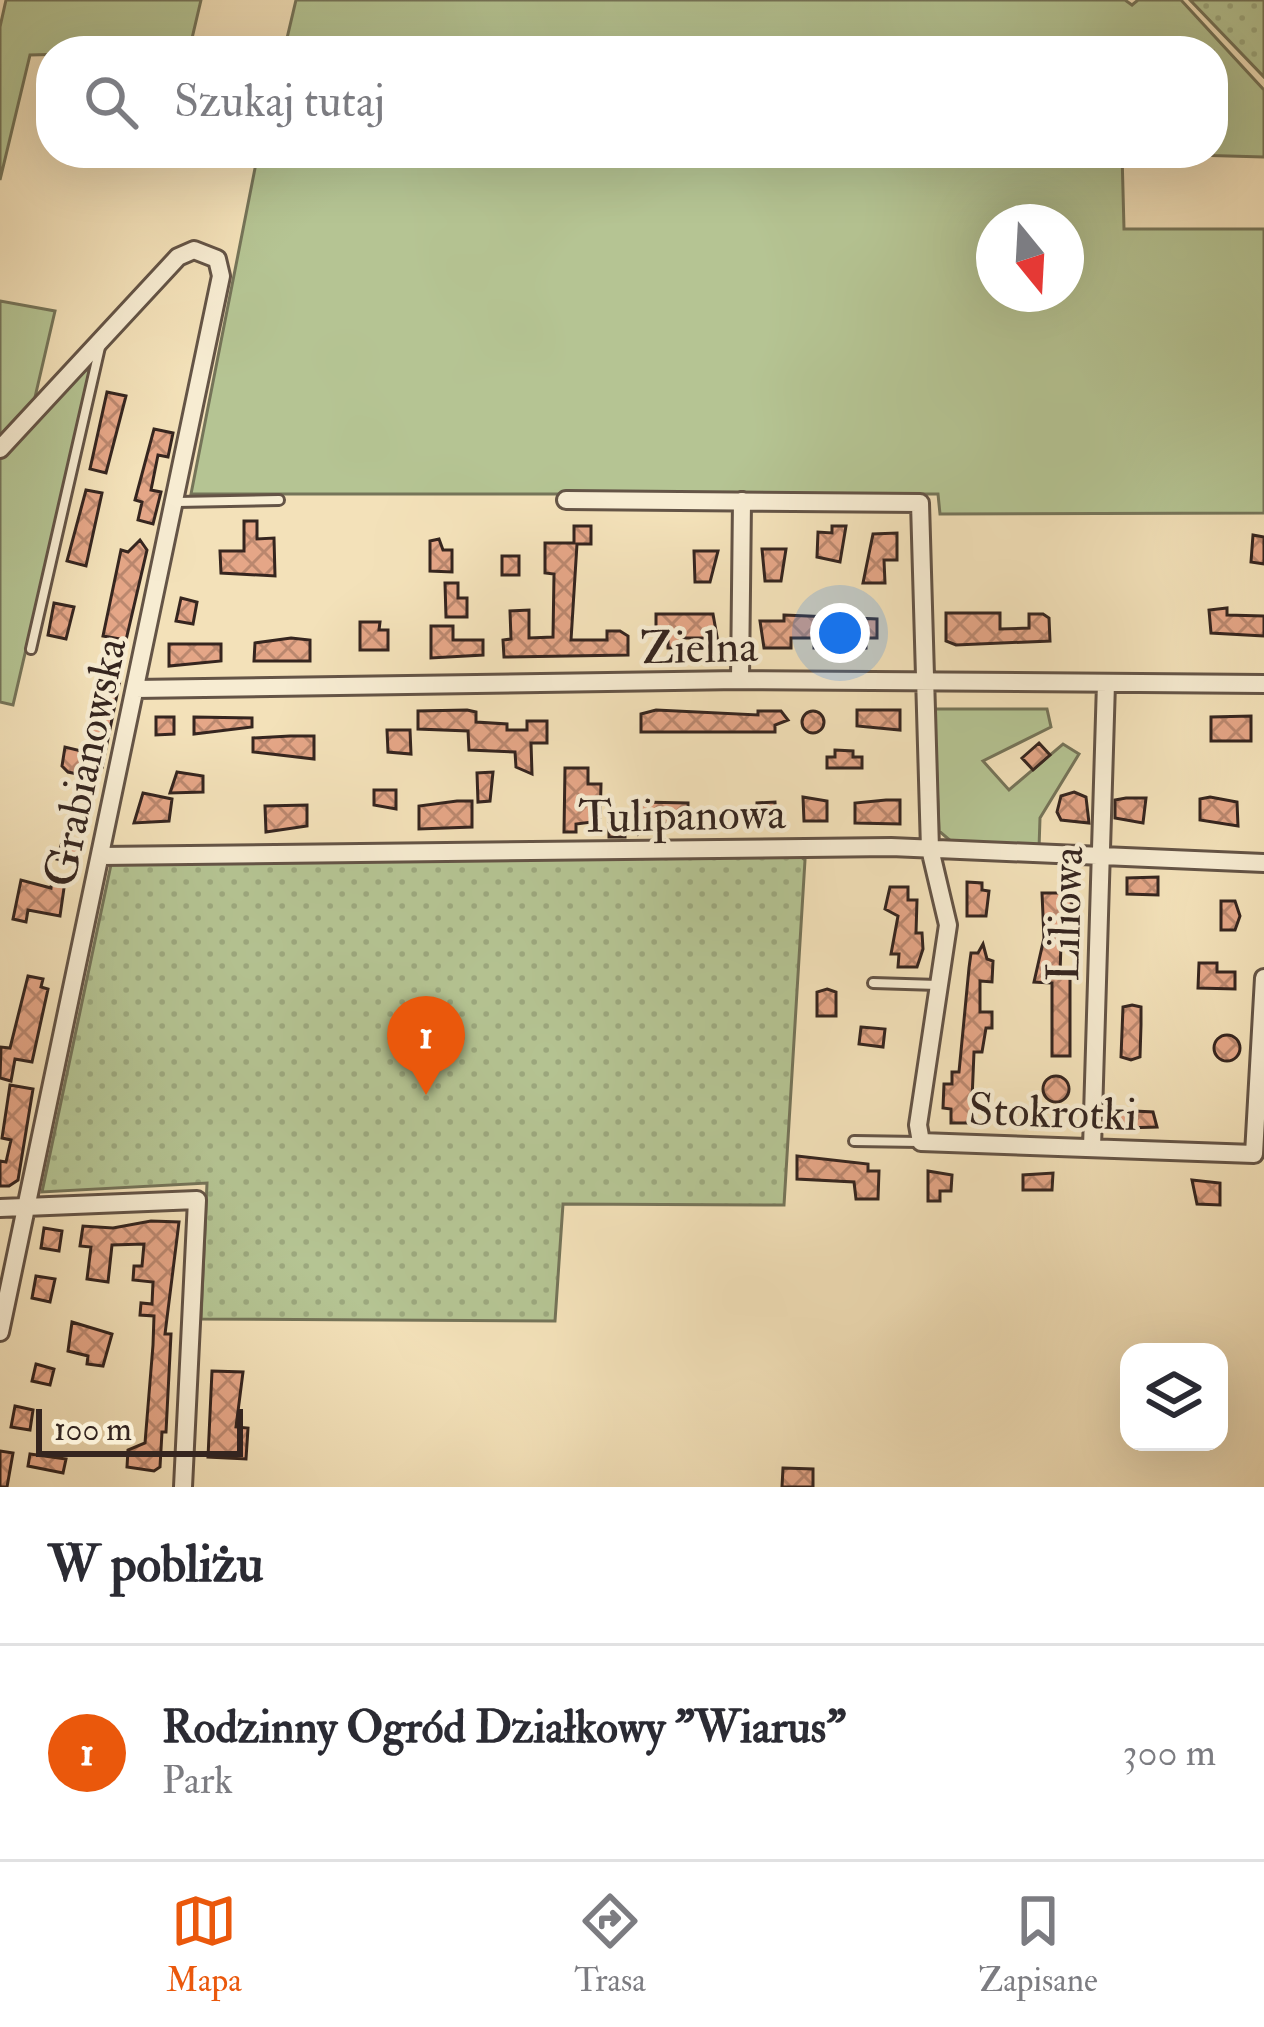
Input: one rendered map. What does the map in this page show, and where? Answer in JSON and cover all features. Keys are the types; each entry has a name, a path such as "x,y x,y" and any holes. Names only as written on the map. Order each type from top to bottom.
{"street":[{"name":"Grabianowska","path":"0,1332 177,502 220,276 217,259 194,250 178,257 98,343"},
{"path":"0,449 98,343"},
{"path":"566,500 742,501 740,680"},
{"name":"Stokrotki","path":"742,501 920,503 930,849 948,925 918,1125 921,1142 1255,1154 1264,977"},
{"name":"Zielna","path":"135,689 740,680 1264,684"},
{"name":"Liliowa","path":"1092,1148 1106,683"},
{"name":"Tulipanowa","path":"101,856 930,849 1264,863"},
{"path":"0,1208 197,1200 183,1487"}],"lane":[{"path":"31,650 98,343"},
{"path":"177,502 279,500"},
{"path":"873,982 942,985"},
{"path":"854,1141 921,1142"}],"green space":[{"path":"6,0 201,0 193,36 36,36 36,55 30,55 0,180 0,27"},
{"path":"296,0 1125,0 1132,5 1138,0 1181,0 1214,36 288,36"},
{"path":"1190,0 1264,0 1264,77 1228,36"},
{"path":"1228,51 1264,90 1264,157 1228,156"},
{"path":"255,168 1122,168 1124,229 1264,229 1264,513 940,514 938,494 191,494"},
{"path":"0,301 55,311 32,410 0,445"},
{"path":"76,370 91,370 13,705 0,702 0,454"},
{"path":"934,709 1047,709 1051,727 983,761 1009,790 1063,744 1079,754 1040,818 1039,849 953,843 939,831"},
{"path":"799,855 805,860 784,1205 563,1204 555,1321 201,1319 207,1183 42,1192 112,860 258,863"}],"building":[{"path":"107,392 126,396 106,473 90,469"},
{"path":"154,429 173,433 168,457 158,455 151,490 161,492 153,524 138,520 142,502 135,500"},
{"path":"86,490 102,493 86,566 67,561"},
{"path":"244,521 257,521 257,539 274,538 275,576 221,573 220,551 244,551"},
{"path":"574,526 591,526 591,544 577,544 571,640 607,640 607,631 620,631 628,636 628,655 504,657 503,640 511,639 510,611 529,610 529,638 553,637 554,574 545,573 545,543 574,543"},
{"path":"832,526 846,526 840,562 817,557 818,532 832,533"},
{"path":"897,533 897,560 884,560 885,583 863,583 873,534"},
{"path":"1253,535 1264,537 1264,564 1251,562"},
{"path":"439,539 443,550 452,550 452,572 430,571 430,541"},
{"path":"140,540 147,550 126,640 103,636 121,550 128,552"},
{"path":"762,549 786,549 781,581 765,581"},
{"path":"694,551 718,551 710,582 695,582"},
{"path":"502,556 519,556 519,575 502,575"},
{"path":"445,583 458,583 458,598 467,598 467,617 446,617"},
{"path":"181,598 197,602 193,624 176,621"},
{"path":"54,603 74,607 66,639 48,635"},
{"path":"1227,608 1227,615 1264,616 1264,636 1211,633 1209,610"},
{"path":"946,613 1000,613 1000,629 1029,628 1029,614 1043,614 1049,618 1050,641 956,645 946,641"},
{"path":"656,614 713,614 719,648 706,648 706,638 683,638 683,648 668,648 668,638 656,638"},
{"path":"784,615 877,619 877,638 866,638 866,648 851,649 851,638 828,638 828,648 814,648 814,638 791,638 791,648 764,648 760,621 784,621"},
{"path":"360,622 380,622 379,630 388,630 388,650 360,650"},
{"path":"431,626 453,626 453,640 483,640 483,655 431,658"},
{"path":"310,640 310,661 254,661 255,643"},
{"path":"169,644 221,644 221,661 169,666"},
{"path":"103,677 120,680 102,768 97,778 68,772 62,766 65,747 85,752"},
{"path":"656,710 758,715 758,711 781,711 788,720 775,725 775,732 641,732 641,714"},
{"path":"857,710 900,710 900,730 857,726"},
{"path":"418,711 476,712 476,722 507,724 507,730 527,730 527,721 547,721 547,743 531,743 532,774 516,767 515,752 469,750 468,731 418,729"},
{"path":"813,711 824,722 813,733 802,722"},
{"path":"1251,716 1251,741 1211,741 1211,717"},
{"path":"156,717 174,717 174,734 156,735"},
{"path":"194,717 252,718 252,727 194,734"},
{"path":"387,730 410,730 411,754 388,752"},
{"path":"314,736 314,759 253,752 253,738"},
{"path":"1039,743 1050,755 1033,770 1022,758"},
{"path":"835,750 862,757 862,768 827,768 827,757 835,757"},
{"path":"565,768 588,768 588,784 601,784 600,821 576,824 576,832 564,832"},
{"path":"177,772 203,776 203,792 170,793"},
{"path":"493,772 490,801 478,802 477,773"},
{"path":"374,790 396,790 396,809 374,805"},
{"path":"1074,792 1086,797 1089,823 1061,820 1057,812 1061,796"},
{"path":"143,793 172,799 169,821 134,823"},
{"path":"803,797 827,801 827,821 804,821"},
{"path":"1146,798 1143,823 1115,818 1115,800"},
{"path":"1200,799 1237,802 1238,826 1200,820"},
{"path":"900,800 900,824 855,823 855,803"},
{"path":"472,801 472,827 419,829 419,806"},
{"path":"639,802 688,803 688,824 648,824 639,833"},
{"path":"775,802 776,823 757,823 757,803"},
{"path":"307,805 307,826 266,832 265,806"},
{"path":"609,820 625,820 625,837 609,837"},
{"path":"63,839 81,842 77,863 57,859"},
{"path":"1158,877 1158,895 1127,894 1127,878"},
{"path":"52,879 65,881 60,916 28,910 26,922 13,919 21,880 51,888"},
{"path":"967,882 982,883 982,890 989,891 986,916 967,916"},
{"path":"890,887 908,887 908,900 917,900 916,933 922,933 923,949 917,967 898,967 899,954 891,954 898,916 885,909"},
{"path":"1042,893 1072,893 1071,934 1068,944 1061,943 1060,974 1070,975 1070,1056 1052,1056 1052,983 1034,982 1044,938"},
{"path":"1221,901 1235,901 1240,916 1235,930 1221,930"},
{"path":"983,944 987,959 993,961 992,982 980,981 980,1012 992,1012 992,1028 986,1028 982,1052 974,1052 971,1123 951,1123 951,1109 943,1108 944,1084 952,1084 952,1072 959,1072 971,953 978,953"},
{"path":"1199,963 1217,963 1217,972 1235,972 1235,989 1198,988"},
{"path":"28,976 43,979 41,987 48,989 32,1062 15,1059 11,1081 0,1078 1,1047 10,1048"},
{"path":"817,992 836,992 836,1016 817,1016"},
{"path":"1123,1007 1141,1007 1141,1025 1140,1057 1131,1060 1121,1057"},
{"path":"861,1027 885,1029 883,1047 859,1044"},
{"path":"1227,1035 1240,1048 1227,1061 1214,1048"},
{"path":"1056,1076 1069,1089 1056,1102 1043,1089"},
{"path":"10,1085 33,1089 18,1180 0,1186 0,1161 6,1162 11,1140 2,1138"},
{"path":"1115,1110 1153,1112 1157,1127 1122,1128 1115,1124"},
{"path":"797,1156 868,1164 868,1171 879,1171 878,1199 856,1199 854,1182 797,1179"},
{"path":"928,1171 952,1175 951,1191 940,1191 940,1201 928,1201"},
{"path":"1053,1173 1052,1190 1023,1190 1023,1175"},
{"path":"1192,1180 1220,1183 1220,1205 1197,1204"},
{"path":"179,1222 165,1334 171,1334 166,1432 162,1432 160,1467 154,1471 127,1467 128,1450 145,1443 153,1345 154,1316 140,1315 141,1303 152,1304 153,1282 133,1280 134,1266 142,1266 144,1244 112,1245 108,1282 87,1279 91,1247 80,1246 83,1226 113,1228"},
{"path":"44,1228 62,1231 59,1251 41,1248"},
{"path":"36,1276 55,1279 50,1302 32,1298"},
{"path":"72,1322 112,1334 103,1366 87,1364 88,1356 68,1351"},
{"path":"36,1364 54,1369 50,1385 32,1381"},
{"path":"212,1371 243,1372 236,1427 248,1428 246,1459 208,1457"},
{"path":"15,1406 33,1410 30,1430 11,1427"},
{"path":"0,1451 13,1453 7,1487 0,1487"},
{"path":"30,1454 66,1459 63,1473 28,1466"},
{"path":"783,1468 813,1469 813,1487 782,1487"}],"place":[{"name":"Rodzinny Ogród Działkowy \"Wiarus\"","path":"426,1095"}]}
